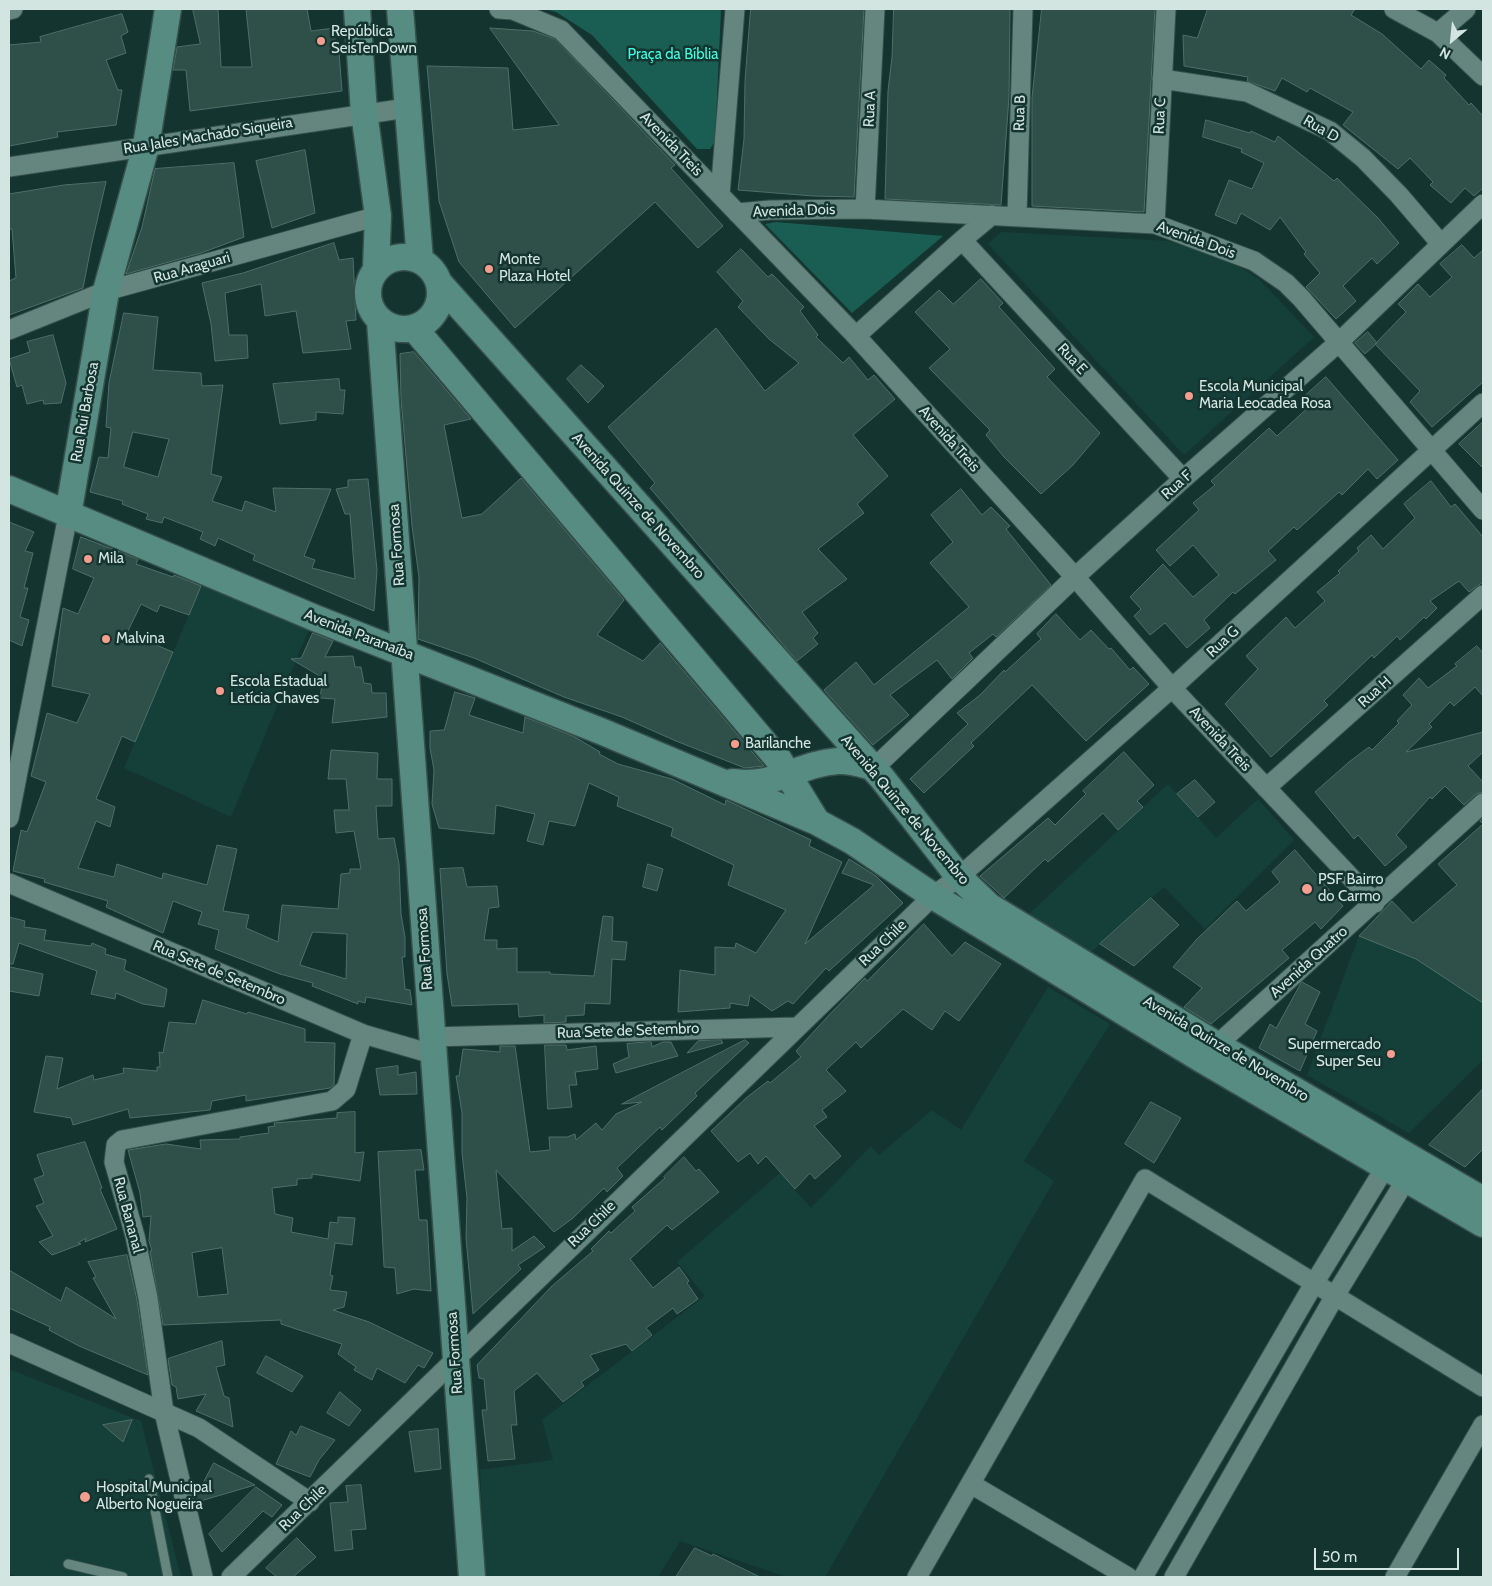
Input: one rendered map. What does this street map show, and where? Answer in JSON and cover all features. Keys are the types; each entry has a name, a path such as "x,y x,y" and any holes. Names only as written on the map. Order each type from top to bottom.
{"street":[{"path":"9,10 14,9"},
{"name":"Rua Rui Barbosa","path":"9,818 68,515 106,292 146,146 168,9"},
{"path":"357,9 364,112 378,216 376,268 370,279 368,302 380,320 396,329 414,328 430,319 440,302 440,284 427,264 405,256 389,259 376,268"},
{"path":"400,9 420,260"},
{"name":"Avenida Treis","path":"499,9 513,10 561,30 856,336 1075,577 1172,688 1375,903"},
{"path":"720,195 735,9"},
{"name":"Rua A","path":"865,209 875,9"},
{"name":"Rua B","path":"1017,216 1024,9"},
{"name":"Rua C","path":"1155,224 1166,9"},
{"path":"1394,9 1438,33 1483,76"},
{"path":"1438,33 1466,9"},
{"name":"Rua D","path":"1162,79 1247,92 1330,131 1363,158 1393,188 1441,244"},
{"name":"Rua Jales Machado Siqueira","path":"9,167 364,112 407,108"},
{"name":"Rua F","path":"873,768 1075,577 1338,343 1483,204"},
{"name":"Avenida Dois","path":"737,213 770,210 865,209 1155,224 1254,261 1270,271 1302,298 1338,343 1483,510"},
{"path":"856,336 992,215"},
{"name":"Rua Araguari","path":"9,330 106,292 378,216"},
{"name":"Rua E","path":"962,240 1183,479"},
{"name":"Avenida Quinze de Novembro","path":"440,284 873,768 959,877 989,906 1209,1052 1397,1172 1483,1224"},
{"name":"Rua Formosa","path":"380,320 406,654 432,1045 472,1577"},
{"name":"Avenida Quinze de Novembro","path":"414,328 789,774 817,822"},
{"name":"Rua G","path":"959,877 1172,688 1483,402"},
{"name":"Avenida Paranaíba","path":"9,489 315,618 603,732 711,779"},
{"name":"Rua H","path":"1266,788 1483,595"},
{"path":"711,779 749,784 773,780 838,760 852,761 873,768"},
{"name":"Avenida Quinze de Novembro","path":"711,779 817,822 880,858 933,896 1209,1052 1483,1200"},
{"name":"Avenida Quatro","path":"1209,1052 1483,803"},
{"name":"Rua Chile","path":"231,1577 796,1027 933,896 959,877"},
{"name":"Rua Sete de Setembro","path":"9,883 363,1034 432,1045 796,1027"},
{"name":"Rua Bananal","path":"203,1577 164,1412 148,1298 135,1236 114,1162 116,1145 122,1140 332,1101 346,1089 363,1034"},
{"path":"1143,1577 1315,1282 1397,1172"},
{"path":"1174,1577 1336,1294 1397,1172"},
{"path":"918,1577 1145,1179 1336,1294 1483,1387"},
{"path":"9,1343 213,1435 310,1502"},
{"path":"1396,1577 1483,1425"},
{"path":"971,1484 1128,1577"}],"lane":[{"path":"149,1479 168,1577"},
{"path":"68,1564 123,1577"}],"shaded area":[{"name":"Escola Municipal Maria Leocadea Rosa","path":"1001,232 1168,241 1215,252 1259,279 1314,337 1184,455 988,244"},
{"name":"Escola Estadual Letícia Chaves","path":"202,584 309,629 231,817 124,768"},
{"path":"1168,784 1216,838 1258,799 1294,840 1205,929 1164,887 1091,952 1028,915"},
{"path":"1359,936 1416,959 1483,1001 1483,1060 1409,1133 1307,1075"},
{"path":"1048,987 1110,1024 1024,1161 1054,1181 825,1577 787,1577 680,1541 658,1577 486,1577 480,1470 553,1460 542,1420 705,1296 677,1262 780,1173 811,1208 871,1146 879,1155 932,1110 961,1130"},
{"name":"Hospital Municipal Alberto Nogueira","path":"9,1369 141,1421 181,1577 22,1577 9,1574"}],"green space":[{"name":"Praça da Bíblia","path":"544,9 721,9 715,141 710,149 697,149 592,35 556,12"},
{"path":"776,222 943,236 852,313 765,224"}],"building":[{"path":"193,9 218,9 221,67 252,67 246,9 307,9 311,31 334,28 336,53 339,52 342,91 190,111 186,70 173,70 177,47 200,44"},
{"path":"751,9 864,9 854,197 738,190 744,139 745,81"},
{"path":"894,9 1010,9 1009,97 1001,205 885,199 888,91 892,57"},
{"path":"1042,9 1155,9 1144,212 1032,206 1032,98"},
{"path":"1208,9 1355,9 1351,15 1382,34 1421,69 1429,60 1446,75 1444,78 1469,105 1471,103 1483,116 1483,188 1474,196 1465,188 1451,203 1430,185 1433,182 1410,158 1398,169 1343,125 1353,112 1310,88 1307,92 1282,78 1275,91 1247,81 1248,77 1184,66 1183,35 1197,38"},
{"path":"122,14 128,32 121,36 126,53 106,60 118,90 122,90 116,125 57,132 58,137 9,146 9,45 41,42 40,37"},
{"path":"490,28 533,31 555,39 675,165 671,168 723,226 698,248 655,202 515,328 459,262 439,201 427,66 508,68 513,130 559,125"},
{"path":"1206,120 1250,133 1251,131 1275,142 1278,136 1334,181 1337,178 1378,218 1399,243 1377,264 1372,258 1343,286 1356,301 1336,319 1306,287 1320,273 1304,254 1306,252 1280,217 1270,230 1241,213 1236,224 1215,215 1229,180 1252,189 1264,163 1241,152 1242,149 1203,137"},
{"path":"305,150 315,213 272,228 256,161"},
{"path":"234,163 244,237 201,253 126,274 142,227 155,169"},
{"path":"106,182 83,288 9,315 9,281 16,278 12,229 9,229 9,194 64,185"},
{"path":"334,243 339,260 353,258 356,320 346,321 351,349 303,353 296,311 265,316 261,284 225,293 229,335 247,335 248,358 215,361 211,324 202,283 243,273"},
{"path":"1462,245 1474,258 1483,250 1483,382 1432,427 1410,402 1420,391 1375,344 1406,312 1398,304 1418,284 1430,297 1452,277 1440,264"},
{"path":"741,249 768,277 772,274 804,307 800,311 818,335 816,337 843,363 849,357 868,380 874,375 895,399 853,435 888,476 857,504 864,513 818,549 847,579 802,612 818,633 813,638 818,644 797,661 650,488 655,483 608,427 716,328 765,391 799,363 769,339 738,307 743,301 717,272"},
{"path":"981,279 1003,303 999,307 1055,369 1047,377 1100,433 1073,465 1041,494 1004,457 986,435 990,430 929,368 950,349 915,312 939,290 953,304"},
{"path":"124,313 158,317 153,370 201,373 202,386 223,385 211,474 222,477 212,501 242,511 245,501 276,512 273,488 331,489 304,556 315,560 312,568 355,579 350,514 345,514 336,489 348,487 348,480 368,479 377,570 374,611 253,560 255,555 218,538 215,546 200,539 203,532 164,517 162,523 146,519 148,514 122,504 123,501 90,492 99,457 108,458 111,428 106,427 109,383","holes":["133,432 169,439 158,477 124,467"]},
{"path":"1368,332 1377,343 1365,354 1355,343"},
{"path":"53,335 66,383 61,403 44,404 43,400 27,404 22,385 17,387 9,359 30,352 27,342"},
{"path":"414,352 471,419 444,425 462,518 482,514 521,478 624,600 597,635 643,661 660,643 764,766 745,768 622,717 564,697 474,658 418,639 419,577 412,526 401,398 400,354"},
{"path":"581,365 604,386 588,403 567,379"},
{"path":"1326,377 1398,460 1377,479 1368,469 1342,495 1339,492 1297,530 1294,527 1268,551 1276,560 1235,594 1233,592 1204,620 1210,628 1187,648 1165,623 1150,635 1134,616 1141,609 1130,597 1163,564 1193,597 1219,575 1193,545 1170,566 1156,550 1199,510 1193,503 1215,485 1211,481 1269,428 1277,436 1312,404 1305,396"},
{"path":"339,379 340,390 345,390 343,414 316,412 316,420 280,424 273,384"},
{"path":"1483,422 1483,468 1459,444"},
{"path":"1431,481 1451,507 1455,504 1483,537 1483,582 1469,592 1459,581 1430,601 1437,608 1426,619 1424,617 1400,640 1397,636 1374,658 1372,655 1324,701 1328,705 1271,757 1225,704 1258,669 1246,656 1286,617 1295,628 1325,601 1317,592 1340,573 1338,571 1359,551 1357,548 1371,535 1383,549 1415,518 1404,504"},
{"path":"961,489 982,515 991,507 1010,526 1006,529 1051,585 996,637 993,634 969,653 973,658 952,679 937,660 890,695 909,715 873,745 824,690 856,662 874,685 969,607 930,563 953,542 931,515"},
{"path":"9,522 34,532 25,551 33,553 24,588 28,588 20,617 29,620 22,646 9,640"},
{"path":"81,537 138,559 136,564 173,577 174,575 201,586 189,615 160,605 157,612 141,604 127,633 173,652 135,742 122,736 96,799 115,807 110,827 96,821 78,868 114,877 117,864 162,879 163,873 207,885 217,845 237,849 223,911 249,915 246,928 278,942 282,905 338,909 341,874 350,873 350,869 361,869 354,831 336,833 334,810 349,810 346,779 328,779 331,750 378,753 377,779 392,779 392,806 376,806 378,839 394,838 399,864 401,914 405,937 405,957 402,957 405,989 410,990 412,1005 366,997 365,1003 358,1001 358,1004 312,986 313,983 280,974 215,949 219,930 198,924 202,912 173,901 163,933 106,907 108,901 44,882 45,879 13,871 21,830 27,832 46,782 31,776 47,713 77,723 90,694 52,686 63,608 78,614 94,578 73,569","holes":["313,932 347,934 346,979 300,965"]},
{"path":"1056,614 1080,640 1091,630 1109,649 1111,648 1130,670 1133,667 1149,684 1086,741 1032,685 971,743 974,746 924,793 910,779 968,724 957,713 980,695 1004,670 1005,672 1041,639 1037,634"},
{"path":"313,633 333,641 325,657 353,656 355,667 361,667 364,683 371,684 372,693 386,693 387,717 332,723 335,699 320,698 323,678 291,659 301,658"},
{"path":"1477,646 1483,653 1483,696 1475,687 1454,706 1450,702 1429,724 1432,727 1406,752 1483,732 1483,752 1468,766 1483,782 1483,792 1476,794 1464,805 1445,786 1432,799 1430,797 1396,835 1407,847 1385,866 1358,835 1354,839 1315,792 1369,747 1372,750 1399,723 1397,721 1412,705 1403,695 1419,678 1428,688 1457,666 1455,664"},
{"path":"455,692 475,698 469,715 523,733 525,717 573,736 600,752 599,754 618,764 672,779 725,805 726,800 811,840 809,846 842,862 805,944 874,885 842,873 849,859 876,876 903,903 829,971 826,968 793,1004 788,1001 772,1011 750,995 748,1006 730,1003 730,1008 678,1012 680,970 715,975 715,947 735,948 736,943 756,953 786,910 728,885 734,865 671,836 673,828 617,806 619,797 589,783 575,826 549,821 543,845 527,841 535,814 496,805 494,834 439,828 432,804 434,770 430,748 430,731 444,730"},
{"path":"1124,752 1154,785 1137,801 1143,807 1118,830 1103,813 1048,862 1045,859 1004,898 980,876 1048,818 1055,825 1086,794 1083,791"},
{"path":"1195,780 1215,802 1198,817 1177,794"},
{"path":"1483,824 1483,1003 1416,959 1359,936 1392,901 1413,923 1457,885 1438,864"},
{"path":"1295,850 1343,906 1321,929 1315,922 1282,950 1289,958 1211,1024 1184,1007 1202,988 1173,967 1197,939 1237,901 1246,911 1280,882 1272,872"},
{"path":"648,864 663,869 657,891 643,887"},
{"path":"463,868 467,887 497,886 499,907 489,908 484,940 497,940 497,949 517,948 517,972 550,972 550,974 594,976 603,916 613,917 612,941 627,942 625,960 612,959 610,1004 585,1003 584,1015 566,1016 566,1022 544,1023 544,1015 519,1017 518,1004 452,1006 447,974 440,869"},
{"path":"1151,898 1179,925 1134,966 1100,944"},
{"path":"9,917 25,921 24,927 46,930 44,940 91,946 92,943 106,949 105,954 126,960 124,970 167,989 164,1007 143,1004 116,993 115,999 91,994 97,971 19,943 13,964 9,964"},
{"path":"924,924 952,956 965,942 1001,964 959,1021 945,1011 932,1030 903,1009 861,1048 856,1042 826,1070 846,1091 822,1110 827,1117 814,1126 841,1156 815,1179 810,1173 795,1189 766,1156 758,1164 750,1153 738,1162 711,1131 746,1098 768,1081 770,1083 801,1057 796,1051 829,1015 865,978 867,981"},
{"path":"10,967 43,974 39,996 9,991"},
{"path":"1302,982 1320,992 1305,1024 1317,1031 1300,1071 1259,1048 1270,1024 1276,1028"},
{"path":"203,1000 305,1029 305,1042 335,1043 334,1085 330,1088 246,1101 246,1095 212,1101 210,1110 130,1118 128,1109 73,1125 71,1118 34,1112 46,1056 63,1058 57,1089 93,1075 94,1080 124,1073 123,1068 157,1071 157,1067 160,1067 159,1052 163,1053 169,1022 195,1024"},
{"path":"721,1040 723,1043 687,1053 698,1041"},
{"path":"745,1040 749,1043 695,1093 697,1096 662,1130 660,1127 617,1168 623,1176 607,1192 604,1188 573,1218 554,1232 496,1170 502,1229 512,1228 512,1251 534,1236 545,1247 518,1265 521,1269 473,1314 466,1238 467,1198 462,1153 462,1113 456,1076 459,1076 463,1049 500,1052 500,1046 515,1046 530,1152 550,1150 549,1137 567,1137 575,1134 576,1140 596,1123 602,1130 616,1114 642,1102 622,1104"},
{"path":"651,1042 652,1047 663,1042 671,1042 678,1056 616,1073 613,1064 629,1057 627,1044"},
{"path":"545,1045 566,1045 567,1050 596,1046 598,1069 575,1072 577,1085 569,1085 572,1107 548,1109"},
{"path":"398,1066 398,1075 416,1072 417,1094 380,1095 376,1069"},
{"path":"1483,1089 1483,1149 1465,1167 1429,1145"},
{"path":"1151,1102 1181,1118 1154,1163 1125,1144"},
{"path":"355,1112 355,1153 364,1152 360,1181 312,1174 312,1178 297,1179 297,1185 272,1188 275,1214 293,1218 291,1232 328,1239 330,1222 338,1223 338,1217 355,1218 352,1245 335,1243 330,1275 333,1276 330,1290 347,1292 344,1307 333,1310 369,1322 433,1353 424,1368 418,1365 405,1383 377,1368 372,1380 354,1370 356,1367 338,1354 342,1344 281,1324 281,1320 163,1325 150,1251 152,1251 149,1241 151,1216 143,1217 140,1193 128,1150 166,1144 201,1149 200,1140 240,1139 240,1137 269,1133 268,1127 275,1126 274,1123 337,1118 337,1113","holes":["222,1248 228,1294 198,1297 192,1253"]},
{"path":"85,1142 102,1188 100,1189 117,1229 85,1242 86,1238 78,1243 81,1244 52,1255 39,1242 53,1236 36,1206 44,1203 34,1179 44,1175 37,1155"},
{"path":"421,1150 424,1170 415,1170 419,1220 427,1220 431,1291 414,1289 397,1294 395,1268 384,1267 378,1152"},
{"path":"684,1157 696,1171 699,1169 719,1192 672,1230 667,1225 630,1259 653,1288 679,1267 698,1299 677,1314 673,1308 646,1328 652,1335 632,1351 626,1344 590,1355 599,1370 581,1382 584,1386 563,1402 537,1373 514,1391 517,1425 511,1425 515,1459 488,1461 482,1410 487,1410 484,1379 479,1378 477,1365 552,1286 593,1251 591,1249 609,1231 611,1233 635,1211 632,1207 665,1178"},
{"path":"127,1255 137,1300 148,1375 79,1346 49,1330 50,1327 9,1308 9,1270 61,1301 66,1287 116,1319 93,1278 96,1277 88,1262"},
{"path":"222,1341 225,1365 216,1367 224,1396 229,1398 233,1427 196,1411 206,1394 178,1399 176,1387 172,1385 168,1359"},
{"path":"266,1356 303,1376 292,1392 257,1373"},
{"path":"340,1392 361,1410 349,1426 327,1413"},
{"path":"132,1420 123,1442 103,1425"},
{"path":"301,1426 335,1440 319,1460 310,1477 276,1464 291,1431 296,1435"},
{"path":"438,1429 441,1469 415,1472 409,1432"},
{"path":"214,1463 255,1485 197,1502 196,1497"},
{"path":"361,1485 366,1529 351,1530 353,1549 335,1551 330,1503 348,1502 346,1486"},
{"path":"256,1487 282,1505 272,1517 263,1511 222,1552 209,1534"},
{"path":"297,1538 316,1557 293,1577 277,1577 266,1568"},
{"path":"695,1548 712,1556 713,1554 760,1577 676,1577"}],"place":[{"name":"República SeisTenDown","path":"321,41"},
{"name":"Monte Plaza Hotel","path":"489,269"},
{"name":"Escola Municipal Maria Leocadea Rosa","path":"1189,396"},
{"name":"Mila","path":"88,559"},
{"name":"Malvina","path":"106,639"},
{"name":"Escola Estadual Letícia Chaves","path":"220,691"},
{"name":"Barilanche","path":"735,744"},
{"name":"PSF Bairro do Carmo","path":"1307,889"},
{"name":"Supermercado Super Seu","path":"1391,1054"},
{"name":"Hospital Municipal Alberto Nogueira","path":"85,1497"}]}
